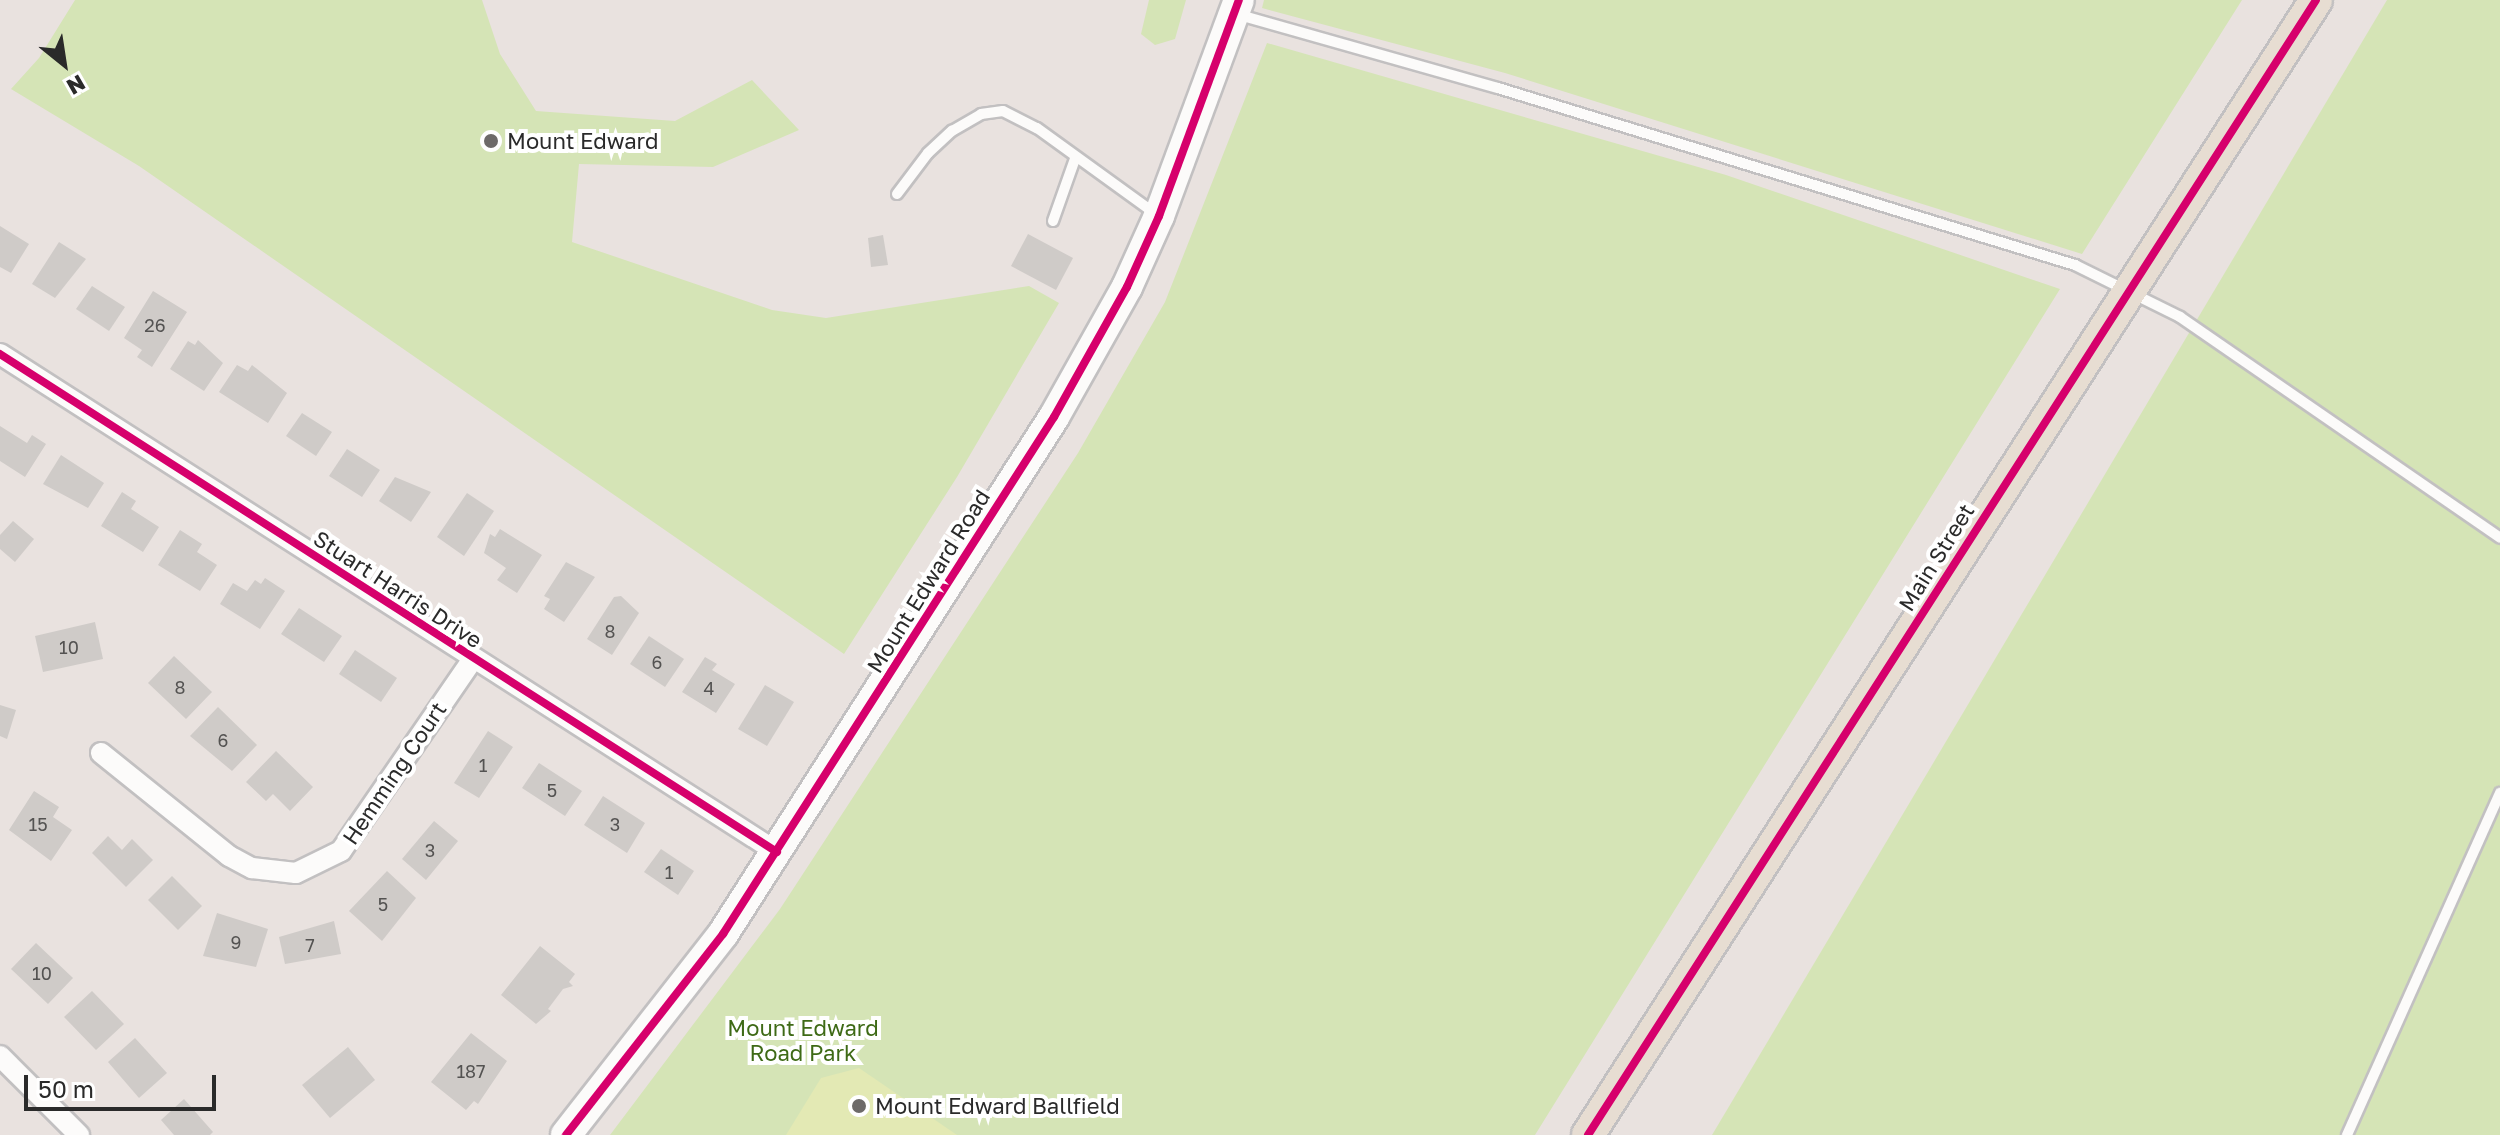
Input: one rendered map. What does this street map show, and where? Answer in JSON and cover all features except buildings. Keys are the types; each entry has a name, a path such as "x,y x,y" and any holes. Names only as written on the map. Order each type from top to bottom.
{"main road":[{"name":"Main Street","path":"1588,1135 2128,288 2316,0"}],"street":[{"name":"Mount Edward Road","path":"566,1135 678,994 777,852 1054,417 1127,287 1159,216 1238,7"},
{"name":"Stuart Harris Drive","path":"0,354 777,852"},
{"name":"Hemming Court","path":"101,753 229,856 252,868 296,873 341,851 473,659"},
{"path":"0,1056 79,1135"}],"lane":[{"path":"1238,7 2075,265 2128,288 2180,317 2500,538"},
{"path":"897,194 928,153 981,114 1003,111 1037,128 1075,159 1159,216"},
{"path":"1053,221 1075,159"},
{"path":"2347,1135 2500,793"}],"green space":[{"path":"75,0 482,0 500,54 536,111 675,121 752,80 799,130 713,167 579,164 572,242 772,310 826,318 1029,286 1059,303 957,477 844,654 139,166 11,89 39,58"},
{"path":"1149,0 1186,0 1175,39 1155,45 1141,34"},
{"path":"1264,0 2242,0 2082,254 1505,73 1262,8"},
{"path":"2387,0 2500,0 2500,1135 1712,1135"},
{"name":"Mount Edward Road Park","path":"1267,43 1726,175 2060,289 1535,1135 610,1135 780,909 1078,453 1165,302"},
{"name":"Mount Edward Ballfield","path":"859,1068 957,1135 786,1135 821,1078"}],"cycle path":[{"path":"566,1135 723,934 1054,417 1127,287 1159,216 1239,0"},
{"path":"1588,1135 2316,0"},
{"path":"0,354 777,852"}],"place":[{"name":"Mount Edward","path":"491,141"},
{"name":"Mount Edward Ballfield","path":"859,1106"}]}
